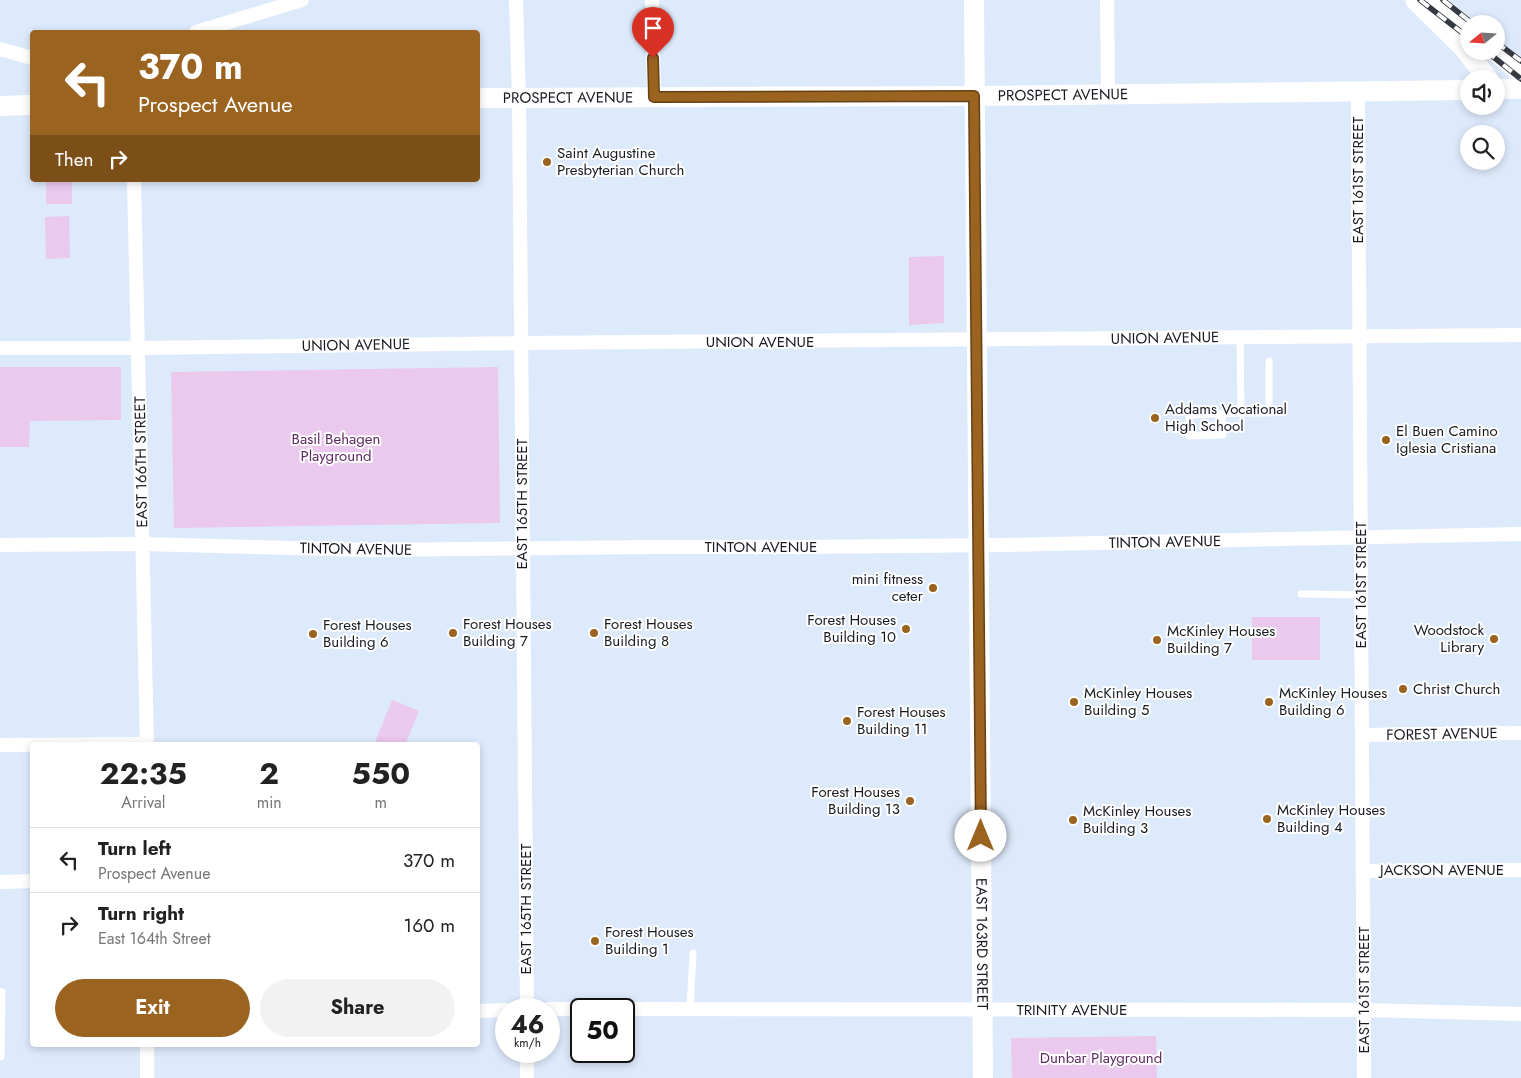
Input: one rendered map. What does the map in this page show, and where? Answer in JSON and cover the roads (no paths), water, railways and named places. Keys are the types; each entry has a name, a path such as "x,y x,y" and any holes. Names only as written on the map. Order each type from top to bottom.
{"main road":[{"name":"EAST 163RD STREET","path":"974,0 983,1078"},
{"path":"1415,0 1463,46 1481,70"},
{"path":"1432,0 1460,23"},
{"path":"1505,59 1521,73"},
{"path":"1505,89 1521,89"},
{"name":"PROSPECT AVENUE","path":"480,98 974,96 1460,90"},
{"path":"0,106 30,104"}],"street":[{"path":"203,30 302,0"},
{"name":"EAST 165TH STREET","path":"516,0 519,98 527,998"},
{"path":"652,0 654,97"},
{"path":"1106,0 1108,94"},
{"path":"0,49 30,57"},
{"name":"EAST 161ST STREET","path":"1358,92 1364,1078"},
{"name":"EAST 166TH STREET","path":"134,182 147,742"},
{"name":"UNION AVENUE","path":"0,348 1521,335"},
{"name":"TINTON AVENUE","path":"0,545 143,544 365,550 523,549 978,545 1521,534"},
{"name":"FOREST AVENUE","path":"1362,735 1521,733"},
{"path":"0,745 30,745"},
{"name":"JACKSON AVENUE","path":"1363,871 1521,870"},
{"path":"0,882 30,881"},
{"name":"TRINITY AVENUE","path":"635,1009 1364,1010 1521,1014"},
{"path":"480,1011 495,1010"},
{"path":"147,1047 147,1078"},
{"path":"527,1063 527,1078"}],"lane":[{"path":"1240,337 1241,413"},
{"path":"1222,414 1223,434 1189,436 1189,416 1222,414 1241,413 1269,412 1269,362"},
{"path":"1301,594 1361,595"},
{"path":"690,1009 693,953"},
{"path":"0,992 2,992 1,1057"}],"railway":[{"path":"1420,0 1460,31"},
{"path":"1443,0 1462,15"},
{"path":"1505,49 1521,61"},
{"path":"1497,60 1521,79"}],"place":[{"name":"Saint Augustine Presbyterian Church","path":"547,162"},
{"name":"Addams Vocational High School","path":"1155,418"},
{"name":"El Buen Camino Iglesia Cristiana","path":"1386,440"},
{"name":"mini fitness ceter","path":"933,588"},
{"name":"Forest Houses Building 10","path":"906,629"},
{"name":"Forest Houses Building 7","path":"453,633"},
{"name":"Forest Houses Building 8","path":"594,633"},
{"name":"Forest Houses Building 6","path":"313,634"},
{"name":"Woodstock Library","path":"1494,639"},
{"name":"McKinley Houses Building 7","path":"1157,640"},
{"name":"Christ Church","path":"1403,689"},
{"name":"McKinley Houses Building 5","path":"1074,702"},
{"name":"McKinley Houses Building 6","path":"1269,702"},
{"name":"Forest Houses Building 11","path":"847,721"},
{"name":"Forest Houses Building 13","path":"910,801"},
{"name":"McKinley Houses Building 4","path":"1267,819"},
{"name":"McKinley Houses Building 3","path":"1073,820"},
{"name":"Forest Houses Building 1","path":"595,941"}],"park label":[{"name":"Basil Behagen Playground","path":"336,448"},
{"name":"Dunbar Playground","path":"1101,1058"}]}
